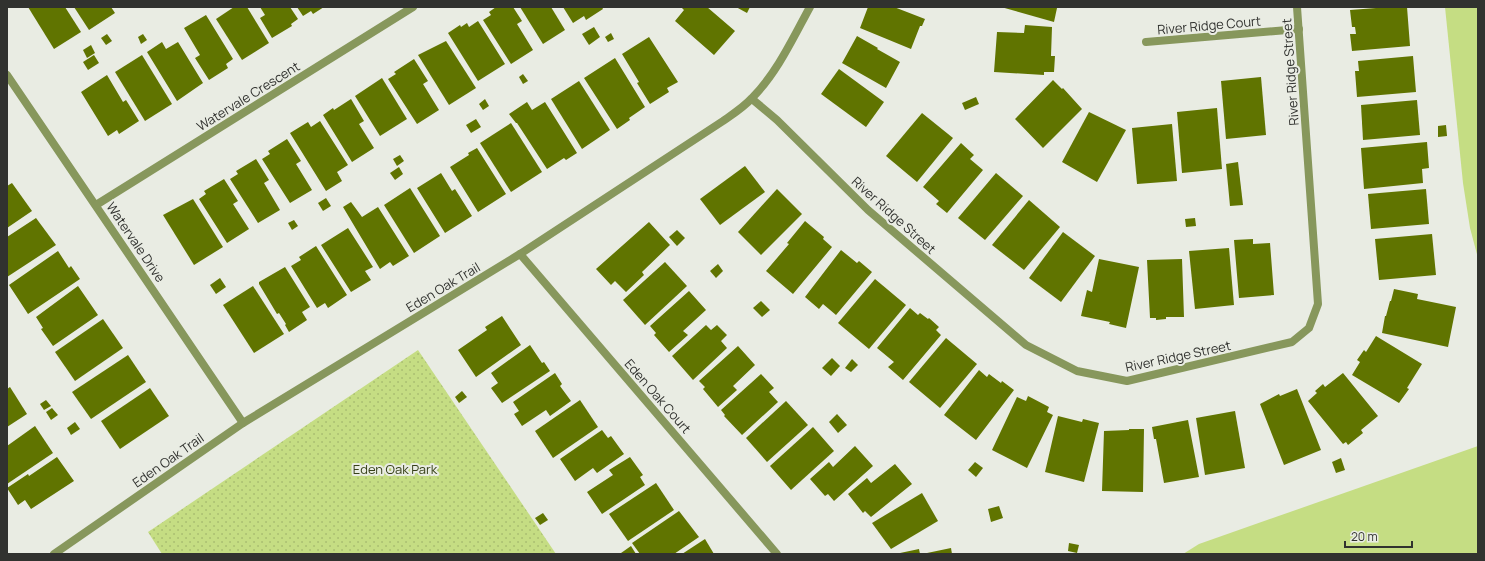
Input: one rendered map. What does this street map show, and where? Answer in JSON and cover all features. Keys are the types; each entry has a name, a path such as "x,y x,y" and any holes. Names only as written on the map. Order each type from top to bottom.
{"street":[{"name":"Watervale Crescent","path":"96,205 413,7"},
{"name":"Eden Oak Trail","path":"54,554 243,423 520,254 723,121 752,99 766,82 810,7"},
{"name":"River Ridge Street","path":"752,99 777,120 868,210 1026,345 1078,371 1127,381 1292,342 1309,328 1318,304 1297,7"},
{"name":"River Ridge Court","path":"1146,42 1298,29"},
{"name":"Watervale Drive","path":"7,75 243,423"},
{"name":"Eden Oak Court","path":"520,254 777,554"}],"green space":[{"path":"1445,7 1478,7 1478,258 1470,228 1463,183"},
{"name":"Eden Oak Park","path":"418,350 556,554 162,554 148,532"},
{"path":"1478,446 1478,554 1183,554 1199,544"}],"building":[{"path":"28,7 65,7 81,32 54,49"},
{"path":"74,7 111,7 115,13 89,30"},
{"path":"234,7 247,7 269,43 242,60 216,19"},
{"path":"260,7 290,7 298,19 291,24 292,26 272,38 260,18 265,15"},
{"path":"297,7 324,7 313,14 311,11 303,16"},
{"path":"496,7 513,7 522,21 517,24 533,50 511,64 483,20 491,15 489,12"},
{"path":"520,7 551,7 565,30 543,44"},
{"path":"563,7 602,7 603,9 586,20 584,16 573,23"},
{"path":"681,7 707,7 735,31 714,55 675,21 684,10"},
{"path":"736,7 750,7 747,13"},
{"path":"868,7 894,7 925,19 922,26 920,26 911,49 860,28"},
{"path":"1001,7 1056,7 1057,8 1054,22"},
{"path":"1407,7 1410,46 1352,51 1350,34 1356,34 1355,27 1352,27 1350,10"},
{"path":"206,15 233,59 226,64 228,68 209,80 195,58 200,55 184,28"},
{"path":"478,21 505,64 478,81 448,33 460,25 461,27 467,23 469,27"},
{"path":"1025,25 1052,27 1051,56 1055,56 1054,72 1044,72 1044,75 994,72 997,32 1024,33"},
{"path":"594,27 600,37 589,45 582,34"},
{"path":"611,33 614,39 608,42 605,37"},
{"path":"107,34 112,41 106,45 101,38"},
{"path":"143,34 147,40 141,44 138,37"},
{"path":"857,36 900,62 886,88 842,63"},
{"path":"649,37 678,82 667,88 669,92 650,104 622,54"},
{"path":"446,41 476,88 449,105 418,55"},
{"path":"162,42 166,49 178,42 203,83 177,101 147,52"},
{"path":"91,45 95,53 87,58 83,50"},
{"path":"94,55 99,63 88,70 83,62"},
{"path":"142,55 172,104 145,121 115,72"},
{"path":"1413,56 1416,92 1357,97 1355,71 1359,71 1358,61"},
{"path":"615,58 645,107 629,118 630,120 617,129 584,78"},
{"path":"414,59 428,81 423,84 439,110 417,124 388,79 396,74 394,72"},
{"path":"839,69 884,102 866,127 821,94"},
{"path":"523,74 528,81 523,84 519,77"},
{"path":"107,75 123,102 126,100 139,121 119,134 117,130 108,136 81,92"},
{"path":"1261,77 1266,135 1226,139 1221,81"},
{"path":"382,78 407,119 380,136 355,96"},
{"path":"1053,80 1062,89 1063,88 1082,109 1043,148 1015,119"},
{"path":"579,81 610,130 582,149 551,99"},
{"path":"976,97 979,104 965,110 962,103"},
{"path":"351,99 364,121 359,124 374,148 352,162 323,115"},
{"path":"485,99 489,106 483,110 479,104"},
{"path":"1417,100 1420,135 1363,140 1361,105"},
{"path":"527,102 532,110 545,102 577,153 566,160 564,158 547,169 517,123 509,114"},
{"path":"1217,108 1222,169 1182,173 1177,112"},
{"path":"1089,112 1126,130 1097,182 1062,162"},
{"path":"922,113 953,138 917,182 886,156"},
{"path":"476,119 481,127 471,133 466,125"},
{"path":"320,121 348,165 337,172 342,181 326,191 290,133 308,122 311,127"},
{"path":"511,123 542,172 511,192 480,143"},
{"path":"1172,124 1177,181 1137,184 1132,128"},
{"path":"1446,125 1447,136 1438,137 1438,126"},
{"path":"287,139 301,161 296,164 312,190 290,203 262,159 270,154 268,151"},
{"path":"1427,142 1429,168 1422,169 1423,183 1364,189 1361,148"},
{"path":"961,143 974,155 970,159 983,170 947,213 936,204 939,201 923,187"},
{"path":"477,148 506,194 478,212 450,167"},
{"path":"400,155 404,161 397,166 393,159"},
{"path":"256,159 269,180 264,183 280,210 258,223 230,179 238,174 236,171"},
{"path":"1238,162 1243,205 1230,206 1226,164"},
{"path":"745,166 765,192 720,225 700,199"},
{"path":"399,167 403,174 395,180 390,173"},
{"path":"441,173 452,191 455,189 472,216 445,233 417,188"},
{"path":"996,173 1023,196 985,240 958,218"},
{"path":"224,179 238,201 233,204 249,229 227,243 199,199 206,194 204,191"},
{"path":"12,183 32,211 7,228 7,186"},
{"path":"410,188 440,236 414,253 384,205"},
{"path":"777,189 802,214 761,255 738,232"},
{"path":"1426,189 1429,224 1371,229 1368,194"},
{"path":"326,198 331,206 323,211 318,203"},
{"path":"193,199 223,247 194,265 163,215"},
{"path":"1029,200 1060,227 1024,270 992,245"},
{"path":"351,202 362,217 378,207 409,256 393,266 390,262 380,269 343,207"},
{"path":"36,218 56,245 7,277 7,237"},
{"path":"1195,218 1196,226 1186,227 1185,219"},
{"path":"294,220 298,226 292,230 288,223"},
{"path":"805,221 824,237 823,239 832,247 793,294 766,271 789,244 787,243"},
{"path":"649,222 670,245 642,272 644,275 626,292 615,281 611,285 596,269"},
{"path":"348,228 373,267 365,271 371,280 351,292 321,245"},
{"path":"677,230 685,238 677,246 669,237"},
{"path":"1063,232 1095,256 1061,302 1029,278"},
{"path":"1432,234 1436,275 1379,280 1375,239"},
{"path":"1253,239 1253,244 1270,243 1274,295 1239,298 1234,240"},
{"path":"316,246 347,295 328,308 325,303 317,308 291,266 301,260 299,257"},
{"path":"1229,248 1234,305 1195,309 1189,251"},
{"path":"841,250 857,263 859,261 872,272 836,315 823,304 819,309 805,297"},
{"path":"58,251 69,268 71,266 80,279 28,314 9,285"},
{"path":"1099,259 1139,267 1126,328 1109,324 1110,322 1081,316 1087,290 1092,292"},
{"path":"1182,259 1184,317 1166,317 1166,319 1156,320 1156,318 1150,318 1147,260"},
{"path":"665,262 687,286 645,325 623,300"},
{"path":"718,264 723,271 716,278 710,271"},
{"path":"285,267 310,307 302,312 307,320 289,332 285,325 286,324 279,313 277,314 259,284 259,282"},
{"path":"220,278 226,287 216,294 210,285"},
{"path":"875,279 906,305 869,349 838,323"},
{"path":"78,286 98,315 53,346 41,329 43,328 36,317"},
{"path":"253,286 284,334 254,353 223,305"},
{"path":"1394,289 1418,294 1417,299 1456,307 1448,347 1382,333 1385,316"},
{"path":"689,291 706,310 683,331 688,335 669,352 654,335 656,333 650,326"},
{"path":"761,301 770,310 762,317 753,308"},
{"path":"910,308 918,315 920,313 928,319 929,318 939,327 936,330 941,335 903,380 888,367 894,362 877,348"},
{"path":"502,316 521,345 476,377 458,350 487,330 485,327"},
{"path":"103,319 123,348 75,381 55,352"},
{"path":"706,325 711,330 717,325 727,335 721,341 727,348 693,380 672,356"},
{"path":"1376,336 1422,364 1407,388 1409,389 1399,403 1352,375 1360,362 1357,360 1364,350 1366,352"},
{"path":"946,338 977,364 940,408 909,382"},
{"path":"530,345 542,363 544,362 550,371 502,403 491,388 498,383 491,373"},
{"path":"738,346 755,365 733,386 737,390 718,407 703,389 705,387 699,381"},
{"path":"128,355 146,382 91,419 72,392"},
{"path":"832,358 840,366 831,376 822,368"},
{"path":"852,359 858,365 851,372 845,368"},
{"path":"979,370 987,377 989,374 1014,390 976,440 944,415"},
{"path":"555,373 562,384 560,386 571,401 550,416 546,410 522,426 514,414 519,411 513,402"},
{"path":"1343,373 1378,416 1361,430 1363,433 1348,445 1346,442 1343,444 1308,401 1317,393 1315,391 1323,384 1325,387"},
{"path":"761,374 774,388 769,392 778,402 742,435 724,416 725,415 721,410"},
{"path":"10,387 27,414 7,427 7,389"},
{"path":"150,388 169,416 120,449 101,421"},
{"path":"1297,389 1321,450 1284,465 1260,404 1279,394 1280,396"},
{"path":"462,391 467,397 459,403 455,397"},
{"path":"1028,396 1049,407 1047,412 1053,415 1027,468 992,450 1017,397 1026,401"},
{"path":"46,400 51,406 44,410 40,404"},
{"path":"580,400 598,427 553,458 535,431"},
{"path":"786,401 808,425 767,462 746,438"},
{"path":"52,408 58,415 51,420 46,412"},
{"path":"1235,411 1245,468 1205,475 1196,418"},
{"path":"837,414 847,425 838,433 829,422"},
{"path":"1058,416 1082,422 1083,419 1099,423 1084,482 1045,472"},
{"path":"1188,420 1199,477 1164,483 1156,439 1154,439 1152,427"},
{"path":"75,422 80,429 71,435 67,428"},
{"path":"35,426 53,453 7,484 7,446"},
{"path":"813,427 834,451 791,490 770,466"},
{"path":"1144,429 1143,492 1102,491 1104,431"},
{"path":"602,430 608,438 611,436 624,454 597,473 593,468 575,481 560,459"},
{"path":"855,446 873,466 834,501 828,494 825,496 810,479 829,462 833,467"},
{"path":"57,457 74,481 31,509 25,500 18,505 7,488 28,474 29,476"},
{"path":"630,457 643,475 640,477 645,485 602,514 587,492 613,475 609,470"},
{"path":"1341,458 1345,470 1336,473 1332,462"},
{"path":"975,462 983,468 976,477 968,470"},
{"path":"895,464 912,484 871,517 865,511 863,513 848,494 867,478 871,483"},
{"path":"656,483 674,510 628,541 609,514"},
{"path":"922,493 938,521 891,549 872,523"},
{"path":"999,506 1003,518 991,522 988,509"},
{"path":"679,511 699,537 674,554 640,554 632,543"},
{"path":"543,513 548,520 540,525 535,518"},
{"path":"705,539 714,554 682,554"},
{"path":"1069,543 1079,545 1077,553 1068,551"},
{"path":"631,546 636,554 621,553"},
{"path":"951,548 952,554 927,554 927,553"},
{"path":"919,549 920,554 900,554 900,553"}]}
